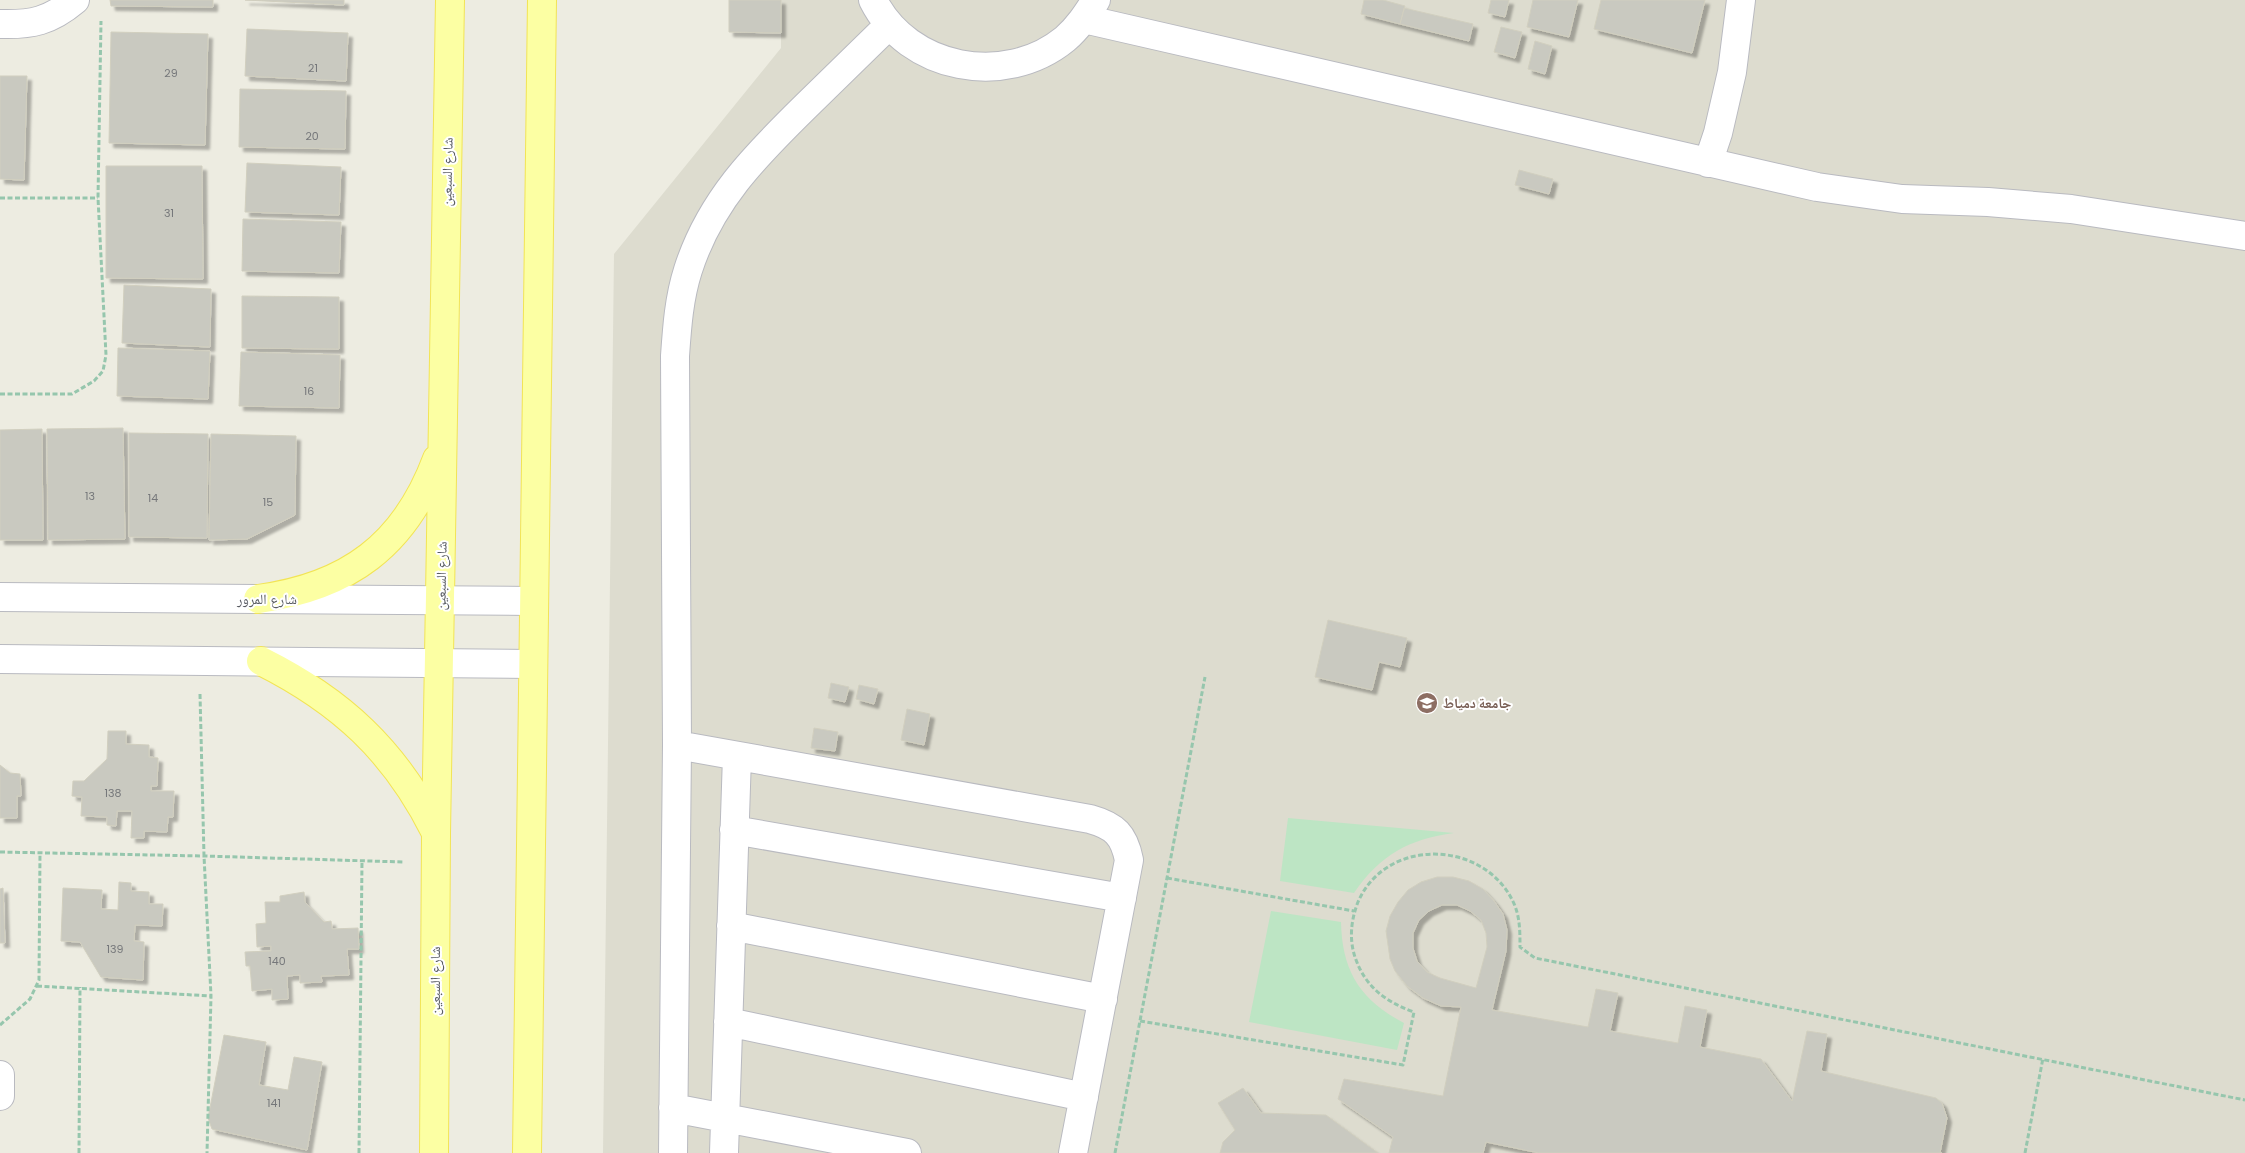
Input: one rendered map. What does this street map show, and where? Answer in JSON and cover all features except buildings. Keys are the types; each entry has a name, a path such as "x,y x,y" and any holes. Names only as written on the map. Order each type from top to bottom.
{"main road":[{"name":"شارع السبعين","path":"434,1153 436,834 450,0"},
{"path":"527,1153 542,0"},
{"path":"258,599 288,595 317,586 345,574 370,557 392,537 411,514 426,487 437,460 443,430"},
{"path":"261,661 316,692 365,732 406,780 436,834"}],"street":[{"path":"0,24 41,21 60,12 74,0"},
{"path":"874,0 890,25 910,44 934,57 960,66 988,68 1016,64 1042,54 1065,39 1090,10 1708,163 1801,184 1902,199 1988,202 2071,209 2245,236"},
{"path":"1708,163 1718,133 1732,72 1741,0"},
{"path":"673,1153 677,745 675,356 678,312 688,270 709,221 727,191 754,156 890,25"},
{"name":"شارع المرور","path":"0,597 533,601"},
{"path":"0,659 532,664"},
{"path":"677,745 1105,823 1118,832 1126,846 1129,860 1073,1153"},
{"path":"724,1153 737,756"},
{"path":"734,830 1122,898"},
{"path":"731,926 1102,999"},
{"path":"728,1022 1084,1097"},
{"path":"0,1076 0,1096"},
{"path":"673,1108 907,1153"}],"path":[{"path":"0,394 72,394 89,385 103,370 106,356 98,198 101,20"},
{"path":"0,198 98,198"},
{"path":"200,661 204,856 211,996 208,1153"},
{"path":"1115,1153 1205,677"},
{"path":"0,852 436,863"},
{"path":"0,1025 27,1003 37,986 40,969 40,853"},
{"path":"1140,1021 1403,1065 1414,1012 1396,1006 1380,996 1367,982 1352,948 1351,929 1354,911 1362,893 1374,878 1388,866 1424,853 1460,857 1476,863 1490,872 1504,887 1517,912 1520,926 1520,947 1535,958 2043,1058 2245,1100"},
{"path":"359,1153 362,861"},
{"path":"1167,878 1354,911"},
{"path":"37,986 211,996"},
{"path":"79,1153 80,987"},
{"path":"2024,1153 2043,1058"}],"shaded area":[{"name":"جامعة دمياط","path":"781,0 2245,0 2245,1153 603,1153 614,254 781,48"}],"green space":[{"path":"1288,818 1454,833 1423,840 1397,851 1374,868 1354,893 1280,881"},
{"path":"1271,911 1341,922 1345,955 1356,982 1376,1004 1404,1023 1397,1050 1249,1022"}],"place":[{"name":"جامعة دمياط","path":"1427,703"}]}
